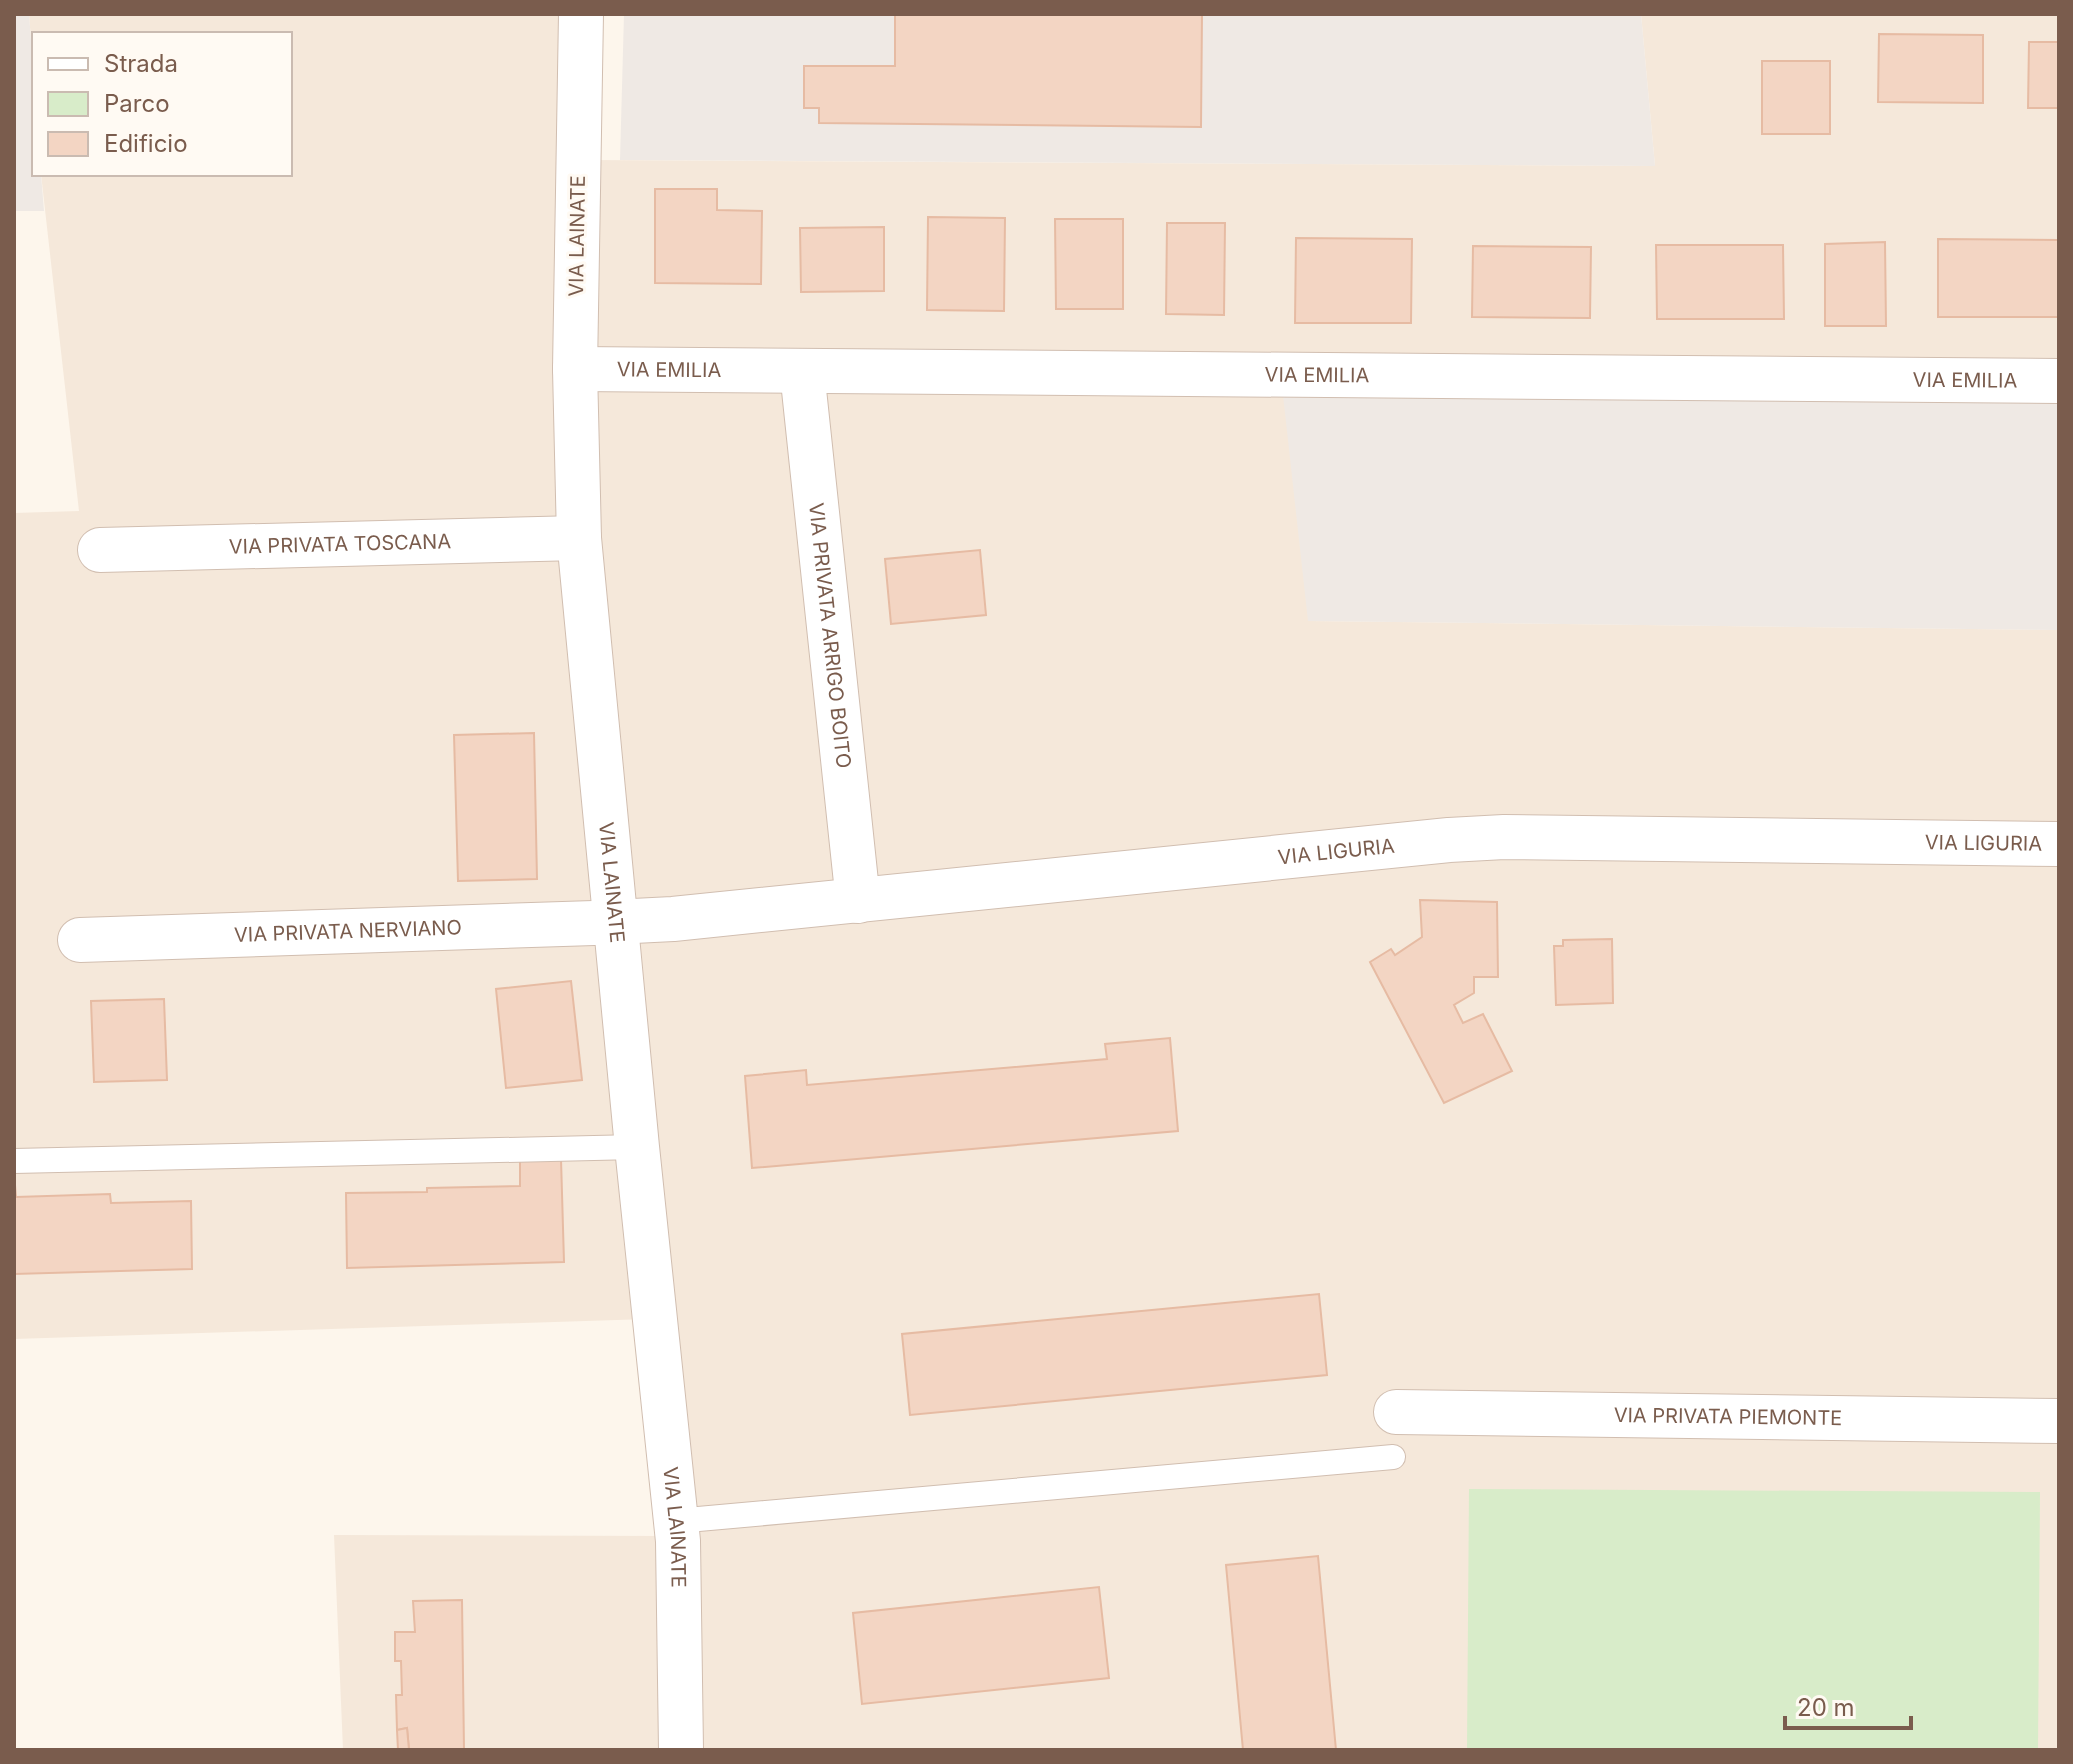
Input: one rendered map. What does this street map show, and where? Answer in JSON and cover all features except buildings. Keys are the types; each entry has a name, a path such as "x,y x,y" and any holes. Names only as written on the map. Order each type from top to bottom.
{"street":[{"name":"VIA LAINATE","path":"581,14 575,369 579,538 678,1541 681,1750"},
{"name":"VIA EMILIA","path":"575,369 2059,381"},
{"name":"VIA PRIVATA ARRIGO BOITO","path":"802,371 858,901"},
{"name":"VIA PRIVATA TOSCANA","path":"100,550 579,538"},
{"name":"VIA LIGURIA","path":"615,922 1504,837 2059,844"},
{"name":"VIA PRIVATA NERVIANO","path":"80,940 615,922"},
{"name":"VIA PRIVATA PIEMONTE","path":"1396,1412 2059,1421"}],"lane":[{"path":"14,1161 637,1147"},
{"path":"676,1521 1393,1457"}],"shaded area":[{"path":"14,14 29,14 32,176 41,176 44,211 14,211"},
{"path":"29,14 573,14 566,370 648,1319 14,1339 14,513 79,511 41,176 292,176 292,32 32,32 32,53"},
{"path":"624,14 1641,14 1655,166 620,160"},
{"path":"1641,14 2059,14 2059,384 1309,621 2059,630 2059,1750 692,1750 590,540 588,160 1655,166"},
{"path":"1281,377 2059,384 2059,630 1308,621"},
{"path":"334,1535 668,1536 667,1750 343,1750"}],"green space":[{"path":"1469,1489 2040,1492 2038,1750 1467,1748"}]}
